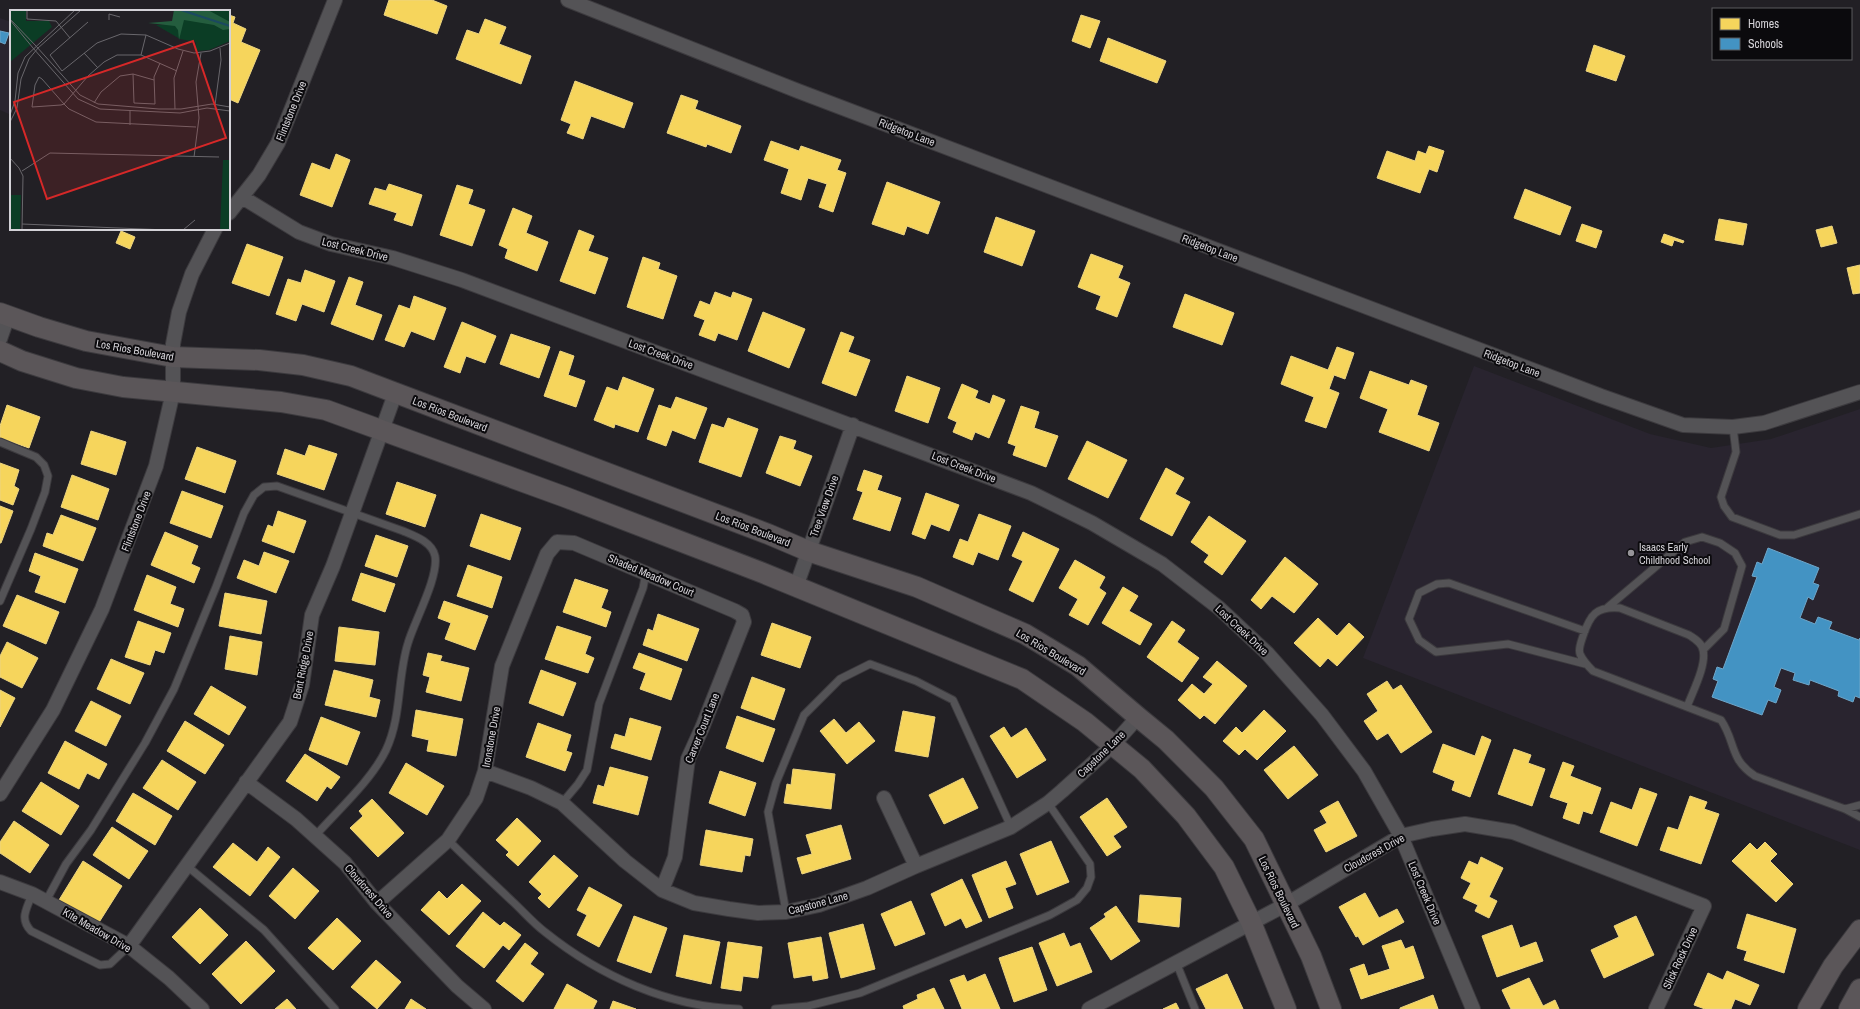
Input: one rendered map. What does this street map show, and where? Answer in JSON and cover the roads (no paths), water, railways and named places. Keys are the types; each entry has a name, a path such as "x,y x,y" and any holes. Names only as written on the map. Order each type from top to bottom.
{"main road":[{"name":"Los Rios Boulevard","path":"4,314 86,341 173,357 259,360 303,365 351,376 395,394 760,531 808,551 917,587 1025,634 1078,666 1171,745 1218,793 1254,839 1311,956 1331,1009"},
{"path":"0,351 22,361 76,378 123,387 280,402 326,410 553,492 796,587 1022,678 1085,722 1112,746 1142,769 1186,816 1224,867 1250,922 1286,1009"},
{"path":"1808,1009 1833,966 1860,930"},
{"path":"1848,1009 1860,989"}],"street":[{"name":"Flintstone Drive","path":"230,212 259,175 278,143 335,0"},
{"name":"Ridgetop Lane","path":"568,0 798,91 1601,396 1683,425 1734,427 1764,423 1860,392"},
{"name":"Lost Creek Drive","path":"242,198 299,232 331,244 393,258 462,280 853,425 1031,493 1092,523 1162,564 1219,608 1262,648 1322,715 1364,771 1401,836 1473,1009"},
{"name":"Flintstone Drive","path":"0,794 54,710 102,609 156,466 172,392 173,357 179,312 192,274 214,230"},
{"path":"0,339 4,314"},
{"name":"Bent Ridge Drive","path":"129,946 290,722 302,685 312,614 333,566 381,429 395,394"},
{"name":"Tree View Drive","path":"796,587 853,425"},
{"name":"Shaded Meadow Court","path":"557,542 574,543 735,610 742,615"},
{"name":"Ironstone Drive","path":"377,903 448,840 476,798 485,771 502,666 547,554 557,542"},
{"name":"Carver Court Lane","path":"662,890 675,857 688,759 702,728 744,622 742,615"},
{"name":"Capstone Lane","path":"485,771 532,788 562,803 625,861 662,890 694,903 758,913 786,912 819,905 868,888 916,866 1012,827 1048,803 1112,746 1138,717"},
{"name":"Cloudcrest Drive","path":"246,782 296,819 345,863 377,903 457,986 484,1009"},
{"path":"884,798 916,866"},
{"name":"Cloudcrest Drive","path":"1089,1009 1250,922 1285,905 1401,836 1432,829 1465,824 1513,832 1704,906"},
{"name":"Kite Meadow Drive","path":"0,882 32,894 129,946 169,978 202,1009"},
{"name":"Slick Rock Drive","path":"1656,1009 1704,906"}],"lane":[{"path":"1734,427 1736,452 1721,497 1724,506 1732,516 1780,534 1794,535 1860,514"},
{"path":"0,442 36,457 44,465 48,476 42,499 0,601"},
{"path":"46,901 66,864 92,830 145,743 174,689 216,587 244,513 254,495 264,487 277,486 352,512 421,539 431,547 435,556 434,570 408,642 402,665 400,696 394,731 386,750 375,768 315,836"},
{"path":"1703,650 1724,629 1742,566 1735,554 1720,543 1702,537 1685,542 1608,607 1597,611 1589,619 1581,642 1580,653 1585,664 1593,671 1721,720 1727,729 1738,760 1746,770 1755,776 1845,809 1860,817"},
{"path":"562,803 578,784 587,770 599,704 643,588 646,573"},
{"path":"1585,631 1449,582 1437,584 1419,593 1409,619 1419,640 1436,652 1508,644 1585,664"},
{"path":"1608,607 1620,608 1689,635 1698,641 1703,650 1704,662 1687,707"},
{"path":"786,912 768,812 776,782 804,715 840,679 870,664 916,681 952,700 1012,827"},
{"path":"775,1009 808,1006 860,993 1050,915 1077,900 1087,888 1091,877 1090,864 1048,803"},
{"path":"1845,809 1860,805"},
{"path":"448,840 544,932 577,956 608,974 644,990 687,1003 739,1009"},
{"path":"187,866 264,930 335,1009"},
{"path":"32,894 24,916 24,924 30,931 100,965 110,964 129,946"},
{"path":"1176,962 1195,1009"}],"place":[{"name":"Isaacs Early Childhood School","path":"1631,553"}]}
